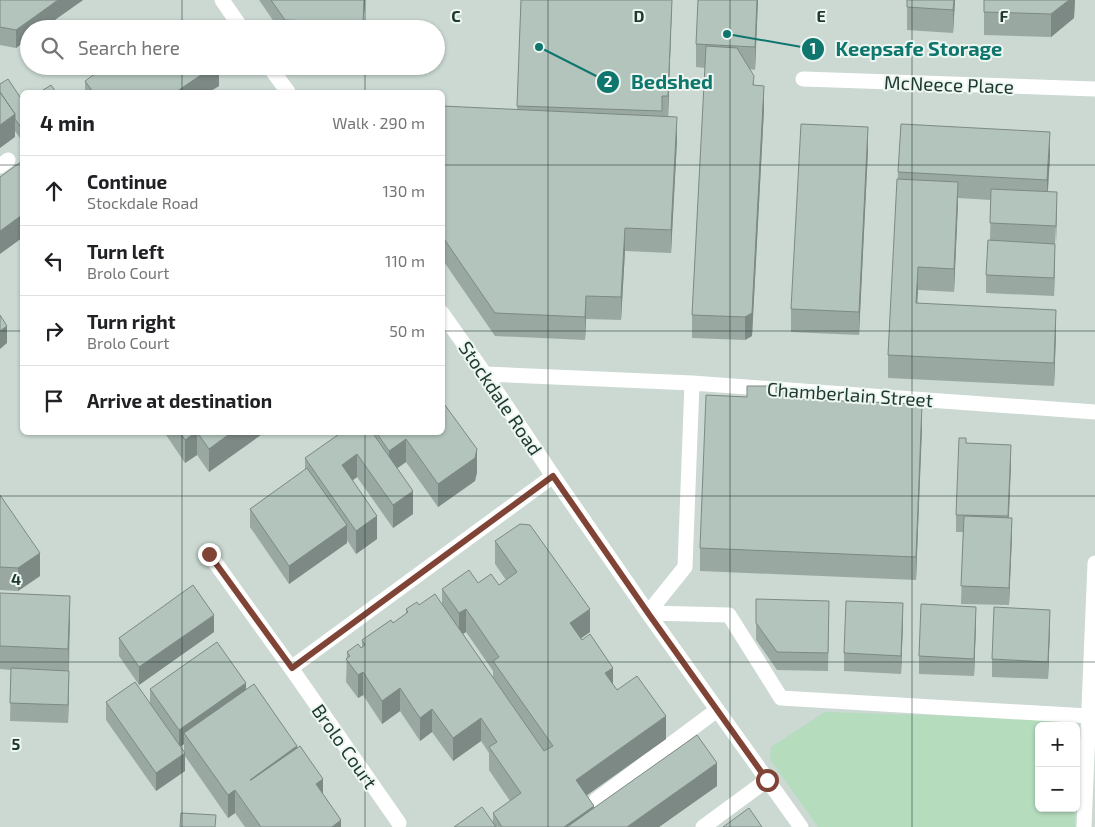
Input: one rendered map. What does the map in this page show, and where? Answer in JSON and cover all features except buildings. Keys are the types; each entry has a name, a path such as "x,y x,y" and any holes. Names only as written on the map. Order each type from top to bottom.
{"street":[{"path":"222,0 236,20"},
{"path":"276,75 287,90"},
{"name":"McNeece Place","path":"803,80 1095,89"},
{"name":"Stockdale Road","path":"445,317 486,374 553,476 648,613 801,827"},
{"name":"Chamberlain Street","path":"486,374 692,383 1095,412"},
{"path":"648,613 685,567 692,383"},
{"path":"292,668 553,476"},
{"name":"Brolo Court","path":"209,554 292,668 399,823"},
{"path":"1084,827 1090,804 1088,716 1095,563"},
{"path":"648,613 729,615 781,698 1088,716"},
{"path":"596,800 717,710"},
{"path":"703,827 767,780"}],"shaded area":[{"path":"0,0 1095,0 1095,827 0,827"}],"green space":[{"path":"825,712 1070,720 1076,722 1035,722 1035,812 1075,812 1075,827 818,827 770,759 771,747"}],"place":[{"name":"Keepsafe Storage","path":"727,34"},
{"name":"Bedshed","path":"539,47"}],"route":[{"path":"209,554 292,668 553,476 767,780"}]}
